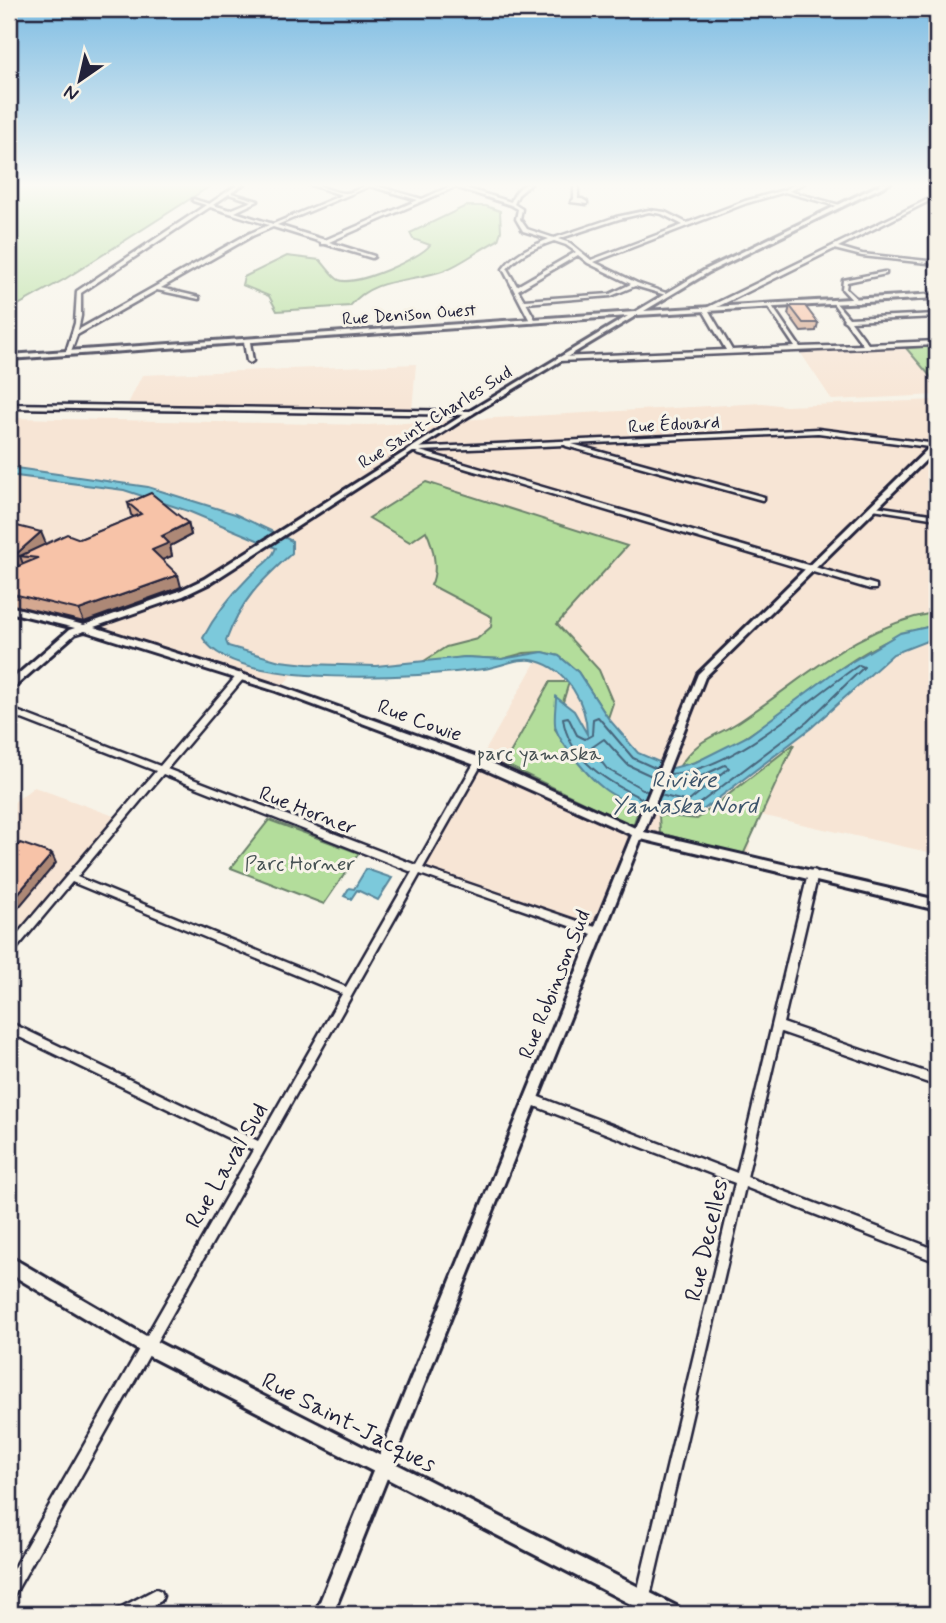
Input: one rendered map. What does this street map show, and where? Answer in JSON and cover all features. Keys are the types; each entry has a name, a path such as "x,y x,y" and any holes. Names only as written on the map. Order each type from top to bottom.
{"main road":[{"name":"Rue Saint-Jacques","path":"9,1264 147,1346 383,1467 641,1607 671,1614"}],"street":[{"path":"67,354 77,333 82,304 79,292 130,259"},
{"path":"77,333 210,259"},
{"path":"514,259 506,263 505,269 533,321"},
{"path":"516,289 568,259"},
{"path":"586,259 635,284 667,295"},
{"path":"590,262 598,259"},
{"name":"Rue Saint-Charles Sud","path":"9,687 72,632 180,594 615,325 732,259"},
{"path":"730,352 706,310 809,259"},
{"path":"897,259 937,263"},
{"path":"857,302 844,289 845,281 884,273"},
{"path":"524,302 611,295 635,284"},
{"path":"157,288 197,298"},
{"name":"Rue Denison Ouest","path":"9,357 594,316 937,296"},
{"path":"835,303 867,346"},
{"path":"770,307 799,349"},
{"path":"846,320 937,315"},
{"path":"594,316 611,318 615,325"},
{"path":"247,342 250,361"},
{"path":"559,359 937,343"},
{"path":"9,406 471,413"},
{"name":"Rue Édouard","path":"411,450 818,431 937,446"},
{"path":"559,443 762,498"},
{"name":"Rue Robinson Sud","path":"324,1614 701,677 937,446"},
{"path":"411,450 873,587"},
{"path":"875,508 937,517"},
{"name":"Rue Cowie","path":"9,609 83,627 241,676 479,762 639,830 937,905"},
{"path":"9,951 241,676"},
{"name":"Rue Horner","path":"9,711 160,772 418,870 598,932"},
{"name":"Rue Laval Sud","path":"9,1590 479,762"},
{"name":"Rue Decelles","path":"641,1607 813,874"},
{"path":"71,878 348,992"},
{"path":"778,1026 937,1081"},
{"path":"9,1027 260,1148"},
{"path":"531,1099 937,1256"},
{"path":"123,1614 156,1596"}],"shaded area":[{"path":"906,348 937,384 937,395 832,400 800,352"},
{"path":"416,364 412,411 127,406 142,375"},
{"path":"937,400 937,854 756,814 747,860 637,834 598,932 418,870 536,661 522,660 484,669 337,677 292,675 279,689 83,627 9,609 9,424 12,418 368,425 763,403 786,406"},
{"path":"34,787 122,819 9,952 9,806"}],"green space":[{"path":"9,259 97,259 65,279 9,310"},
{"path":"281,259 320,260 339,280 347,281 387,270 410,259 467,259 445,270 382,285 360,296 350,306 277,311 269,296 242,285 244,277"},
{"path":"937,346 937,384 906,348"},
{"path":"426,482 627,546 557,624 599,670 613,703 608,718 578,672 559,656 543,652 524,653 502,659 465,657 421,663 446,647 477,639 491,627 492,617 431,585 435,572 434,558 426,531 410,542 369,518"},
{"path":"937,612 937,625 901,635 868,651 746,737 714,754 679,767 702,742 736,724 859,640 883,628"},
{"name":"parc yamaska","path":"550,682 569,682 555,729 589,775 640,805 633,826 504,764"},
{"path":"794,744 743,855 660,833 659,815 697,819"},
{"name":"Parc Horner","path":"269,820 359,853 324,904 231,868"}],"water":[{"name":"Rivière Yamaska Nord","path":"9,467 148,487 235,514 292,541 292,553 261,583 238,614 226,641 228,646 280,661 307,664 376,666 465,657 502,659 543,652 559,656 578,672 608,718 638,753 673,768 696,762 748,736 833,673 900,633 937,625 937,637 893,654 811,728 695,816 674,815 648,809 611,793 576,761 556,729 556,697 574,711 587,734 583,711 566,680 547,665 523,660 484,669 378,677 290,673 252,667 222,655 203,638 230,597 268,560 276,548 188,511 124,490 9,475"},
{"path":"366,869 392,878 378,900 357,890 351,899 344,896 349,888 354,889"}],"building":[{"path":"790,306 805,306 818,323 803,323"},
{"path":"151,493 188,523 162,536 169,543 152,550 178,575 79,610 9,593 9,570 38,558 20,556 67,534 80,539 141,514 128,503"},
{"path":"17,526 41,532 14,556 9,555 9,534"},
{"path":"20,843 52,854 9,904 9,857"}]}
